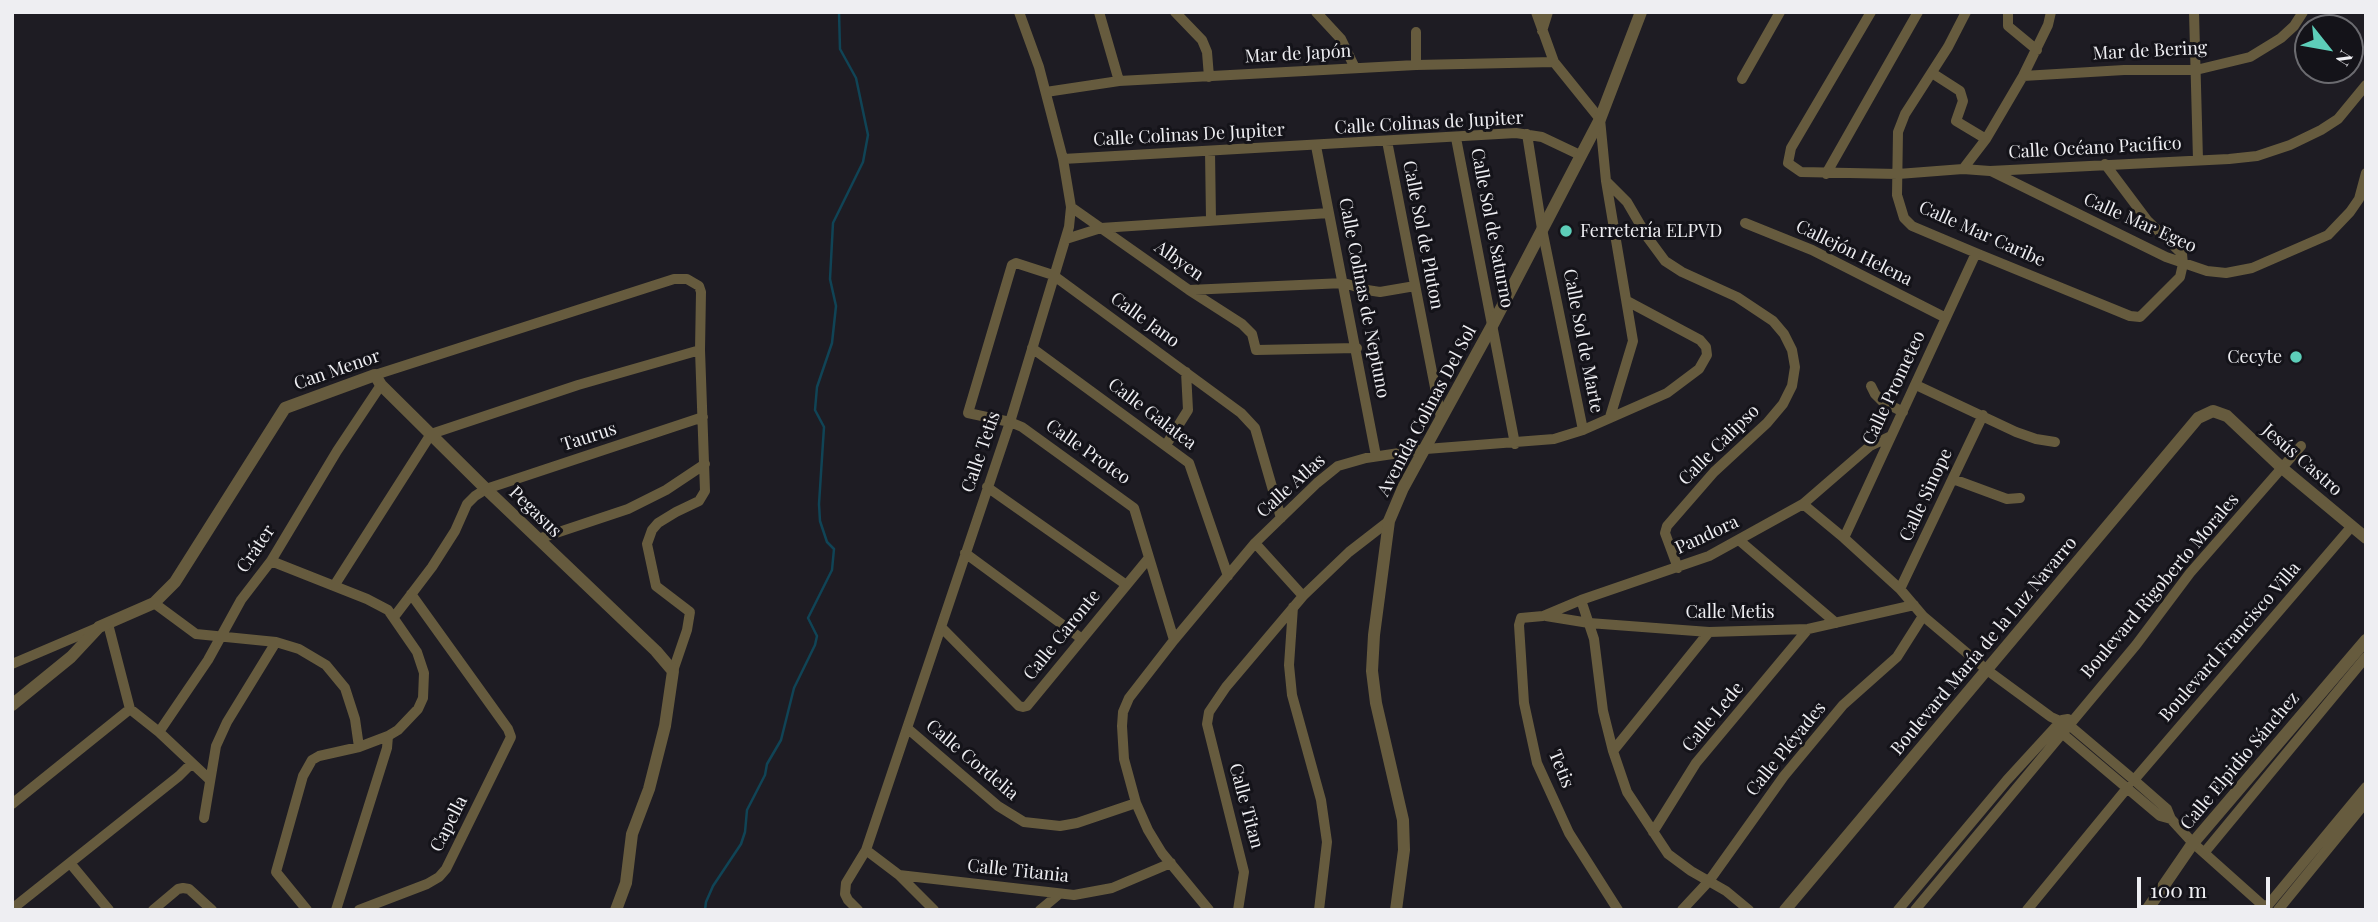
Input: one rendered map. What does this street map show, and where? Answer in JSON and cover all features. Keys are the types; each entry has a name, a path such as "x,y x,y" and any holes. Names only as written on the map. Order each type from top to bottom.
{"street":[{"name":"Calle Tetis","path":"858,910 845,894 846,883 866,849 1010,422 1066,239 1071,207 1063,159 1046,92 1019,12"},
{"path":"1099,12 1119,81"},
{"path":"1175,12 1202,40 1207,52 1209,77"},
{"path":"1316,12 1342,39 1355,68"},
{"path":"1536,12 1554,61 1600,119 1606,181 1633,341 1610,418"},
{"path":"1542,31 1548,12"},
{"name":"Avenida Colinas Del Sol","path":"1396,910 1404,850 1403,820 1376,703 1372,671 1389,521 1403,488 1493,324 1600,119 1641,12"},
{"path":"1742,79 1780,12"},
{"name":"Calle Océano Pacifico","path":"1871,12 1791,148 1788,163 1801,172 1898,174 1963,169 1990,171 2257,156 2322,130 2338,118 2366,85"},
{"path":"1826,174 1917,12"},
{"name":"Calle Mar Caribe","path":"1966,12 1901,123 1896,151 1897,195 1904,218 1912,226 2130,316 2140,317 2180,277 2183,264"},
{"path":"2008,12 2008,26 2037,50"},
{"path":"1963,169 1986,139 2023,76 2037,50 2051,12"},
{"path":"2194,12 2198,160"},
{"name":"Mar de Bering","path":"2023,76 2124,70 2196,70 2250,57 2260,52 2294,26 2303,12"},
{"path":"1416,32 1416,65"},
{"name":"Mar de Japón","path":"1046,92 1119,81 1416,65 1554,61"},
{"path":"1932,73 1961,91 1963,101 1956,121 1986,139"},
{"name":"Calle Colinas de Jupiter","path":"1316,146 1527,134 1558,143 1580,155"},
{"name":"Calle Sol de Marte","path":"1527,134 1542,229 1583,430"},
{"name":"Calle Sol de Saturno","path":"1457,138 1515,443"},
{"name":"Calle Sol de Pluton","path":"1387,141 1441,418"},
{"name":"Calle Colinas De Jupiter","path":"1063,159 1316,146"},
{"name":"Calle Colinas de Neptuno","path":"1316,146 1376,456"},
{"path":"1210,151 1211,220"},
{"path":"2105,164 2147,220 2182,254 2183,264"},
{"name":"Calle Mar Egeo","path":"1990,171 2119,236 2183,264 2226,274 2238,272 2328,235 2350,212 2358,199 2366,173"},
{"name":"Calle Calipso","path":"1606,181 1627,202 1665,261 1682,272 1737,297 1765,316 1784,334 1792,350 1795,367 1793,386 1783,404 1767,424 1714,472 1667,526 1665,533 1678,568"},
{"name":"Albyen","path":"1071,207 1248,328 1256,350 1357,348"},
{"path":"1066,239 1101,228 1329,213"},
{"name":"Callejón Helena","path":"1745,223 1812,250 1946,318"},
{"name":"Calle Prometeo","path":"1844,538 1976,253"},
{"name":"Calle Jano","path":"968,413 1014,264 1054,275 1248,420 1255,428 1281,518"},
{"name":"Can Menor","path":"104,625 153,603 175,582 285,408 378,380 682,277 694,282 701,292 700,350"},
{"path":"1189,290 1344,282 1380,292 1415,286"},
{"name":"Calle Atlas","path":"1209,910 1152,838 1136,803 1124,759 1123,712 1133,692 1255,543 1338,466 1376,456 1426,449 1554,439 1583,430 1667,393 1699,369 1707,355 1706,347 1627,301"},
{"name":"Calle Galatea","path":"1032,348 1184,457 1193,470 1228,576"},
{"path":"334,586 431,434 700,350 705,464 703,496 699,501 658,523 652,530 648,544 656,586 690,612 687,630 673,671 665,726 649,789 632,834 626,883 617,910"},
{"path":"1166,445 1188,410 1186,372"},
{"name":"Pegasus","path":"378,380 486,489 656,651 673,671"},
{"name":"Cráter","path":"159,732 208,660 241,600 271,561 378,380"},
{"path":"1916,385 2016,432 2056,442"},
{"path":"1871,386 1882,401 1903,412"},
{"name":"Jesús Castro","path":"2213,411 2227,416 2282,468 2366,538"},
{"name":"Boulevard María de la Luz Navarro","path":"1785,910 2198,418 2213,411"},
{"name":"Calle Proteo","path":"968,413 1022,427 1134,508 1174,640"},
{"name":"Calle Sinope","path":"1900,589 1983,415"},
{"name":"Taurus","path":"486,489 703,417"},
{"name":"Pandora","path":"1519,625 1523,616 1543,616 1581,600 1678,568 1740,541 1803,505 1870,446 1891,436"},
{"name":"Boulevard Rigoberto Morales","path":"1898,910 2007,780 2136,645 2190,573 2301,446"},
{"path":"538,539 628,509 666,490 705,464"},
{"path":"1953,479 2007,499 2020,498"},
{"path":"987,487 1125,584"},
{"path":"394,617 456,531 467,504 486,489"},
{"path":"1803,505 1900,589 1923,616 1987,670 2062,723 2131,783 2161,816 2171,819 2203,853 2266,909 2366,787"},
{"path":"1319,910 1327,842 1321,800 1292,695 1289,665 1293,607 1349,552 1389,521"},
{"name":"Boulevard Francisco Villa","path":"2027,910 2131,783 2352,526"},
{"path":"1740,541 1836,623"},
{"path":"1255,543 1303,596"},
{"path":"965,553 1082,639"},
{"name":"Calle Caronte","path":"941,627 1019,706 1027,706 1148,559"},
{"path":"271,561 388,610 409,637 423,665 423,698 408,721 388,736 359,747 319,756 312,760 303,776 276,872 307,910"},
{"name":"Capella","path":"359,910 439,877 446,869 511,737 508,729 411,594"},
{"path":"1581,600 1594,639 1603,710 1626,792 1668,854 1749,910"},
{"path":"153,603 196,634 276,642 299,649 326,665 345,688 355,719 359,747"},
{"name":"Calle Metis","path":"1543,616 1589,623 1709,632 1808,629 1914,605"},
{"name":"Calle Titan","path":"1238,910 1244,872 1207,723 1209,712 1226,687 1293,607"},
{"name":"Calle Pléyades","path":"1682,910 1709,880 1784,776 1843,705 1897,657 1923,616"},
{"path":"12,664 104,625"},
{"path":"12,705 71,657 104,625"},
{"path":"104,625 130,709 209,779"},
{"name":"Tetis","path":"1519,625 1524,703 1538,763 1569,833 1618,910"},
{"name":"Calle Lede","path":"1653,832 1696,763 1808,629"},
{"path":"1613,751 1709,632"},
{"name":"Calle Elpidio Sánchez","path":"2147,910 2193,843 2366,640"},
{"path":"204,818 216,746 227,722 276,642"},
{"name":"Calle Elpidio Sánchez","path":"2203,853 2366,657"},
{"path":"12,804 130,709"},
{"name":"Boulevard Rigoberto Morales","path":"1915,910 2062,723"},
{"name":"Calle Cordelia","path":"907,728 995,803 1024,822 1068,825 1091,820 1136,803"},
{"path":"336,910 387,748 388,736"},
{"path":"12,909 191,764"},
{"path":"2278,910 2366,802"},
{"path":"866,849 899,875 934,910"},
{"path":"70,863 109,910"},
{"name":"Calle Titania","path":"899,875 1074,895 1112,888 1171,863"},
{"path":"153,910 178,889 183,888 189,889 212,910"},
{"path":"1040,910 1058,895"}],"waterway":[{"path":"705,910 713,886 741,844 747,810 765,775 767,764 781,740 794,688 817,636 808,618 832,570 834,549 827,542 820,521 819,504 824,427 815,410 817,387 832,343 836,306 830,279 833,223 863,162 868,135 856,78 840,49 839,12"}],"place":[{"name":"Ferretería ELPVD","path":"1566,231"},
{"name":"Cecyte","path":"2296,357"}]}
